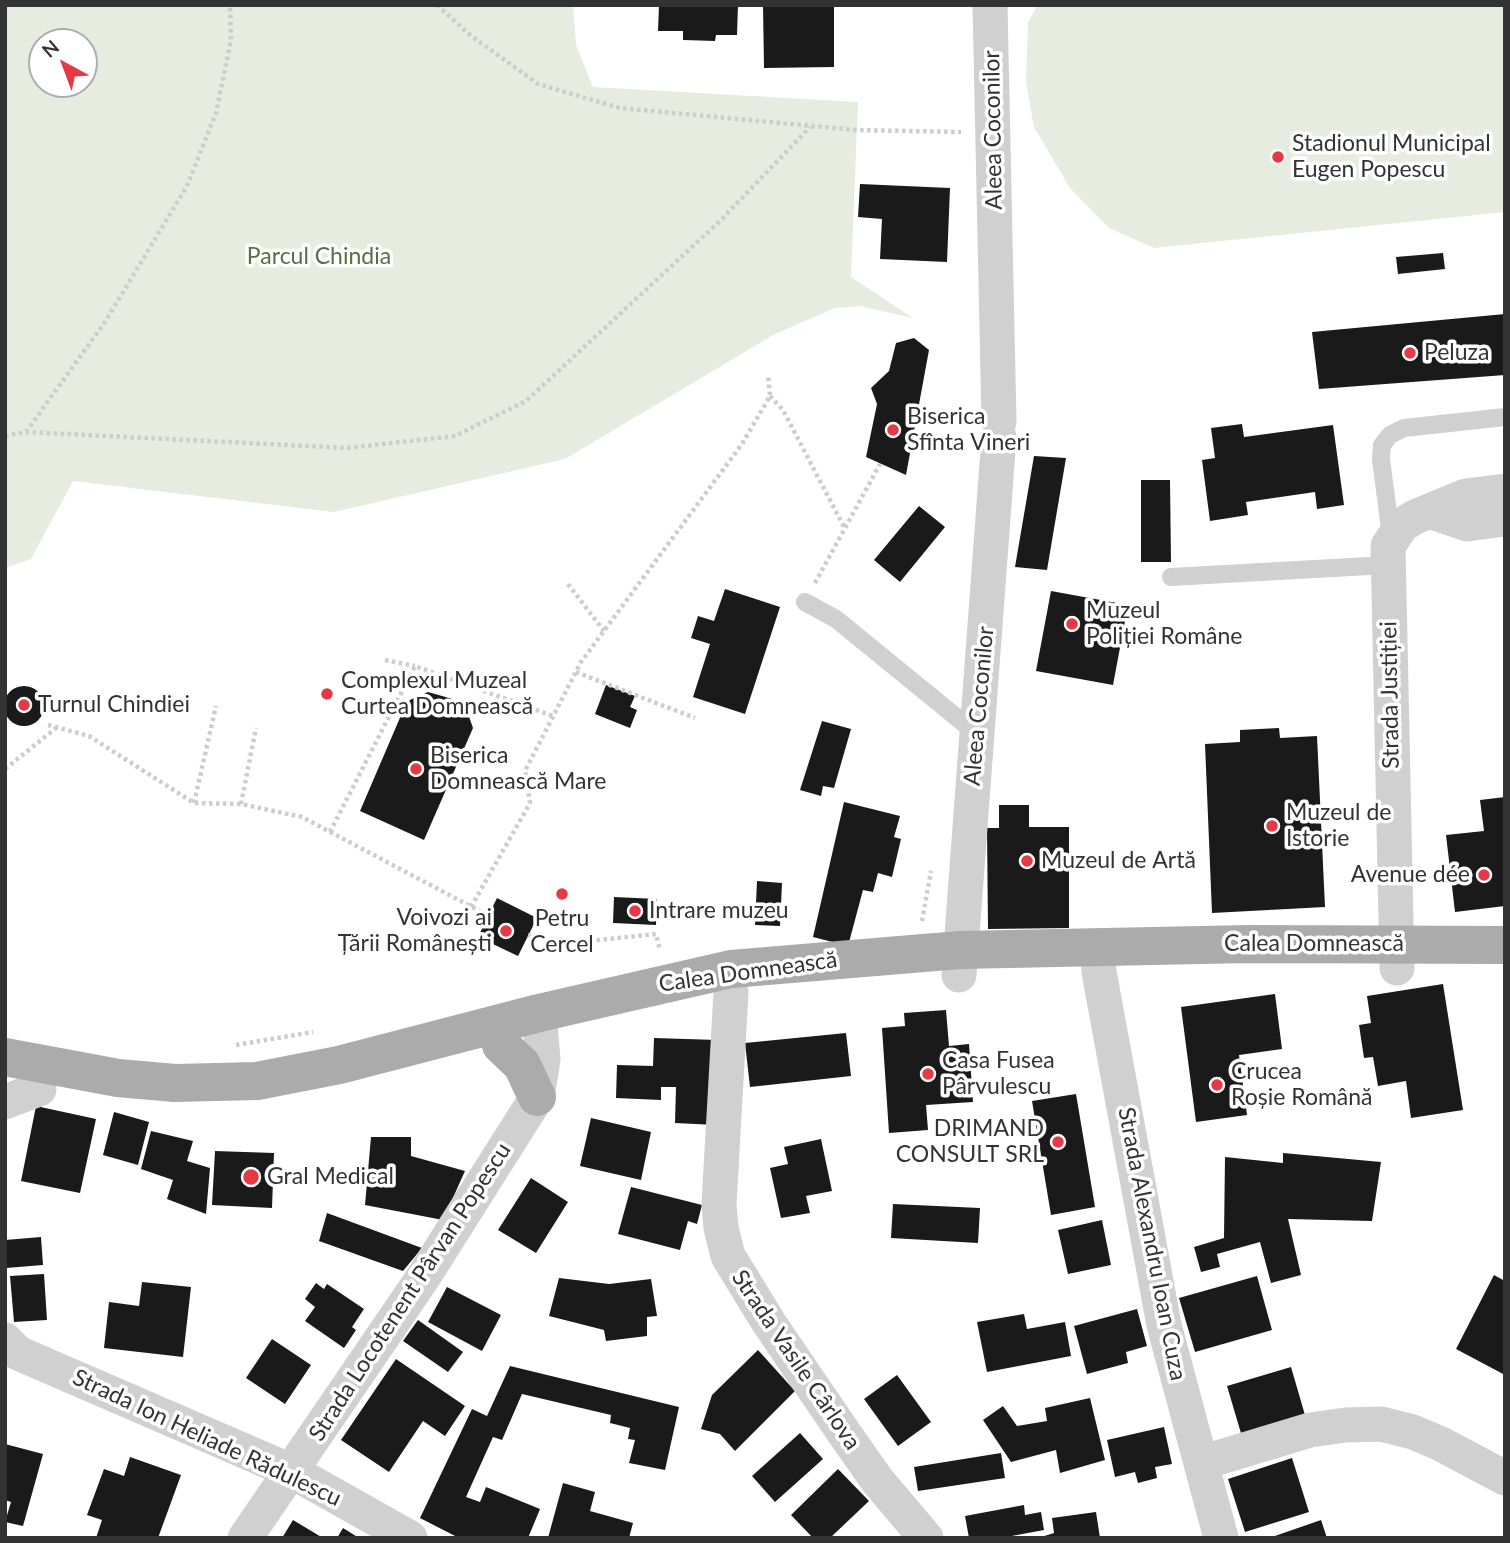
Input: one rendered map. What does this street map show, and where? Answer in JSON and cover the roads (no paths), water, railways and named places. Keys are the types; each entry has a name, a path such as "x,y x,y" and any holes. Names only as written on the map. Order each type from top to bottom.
{"main road":[{"name":"Calea Domnească","path":"16,1092 174,1105 251,1103 341,1085 501,1045 540,1023 664,982 731,969 960,962 1397,956 1505,945"},
{"name":"Calea Domnească","path":"1397,956 1505,970"},
{"name":"Calea Domnească","path":"5,1057 63,1070 152,1081 221,1084 257,1081 540,1023 731,992 960,962"},
{"path":"501,1045 522,1065 537,1097"}],"street":[{"name":"Aleea Coconilor","path":"960,962 999,430 990,5"},
{"path":"1389,551 1402,524 1466,496 1505,492"},
{"path":"1432,512 1467,524 1505,519"},
{"name":"Strada Justiției","path":"1389,551 1397,956"},
{"name":"Strada Alexandru Ioan Cuza","path":"1099,960 1164,1325 1221,1538"},
{"name":"Strada Vasile Cârlova","path":"731,992 719,1204 721,1228 728,1256 762,1313 850,1442 884,1489 926,1538"},
{"name":"Strada Locotenent Pârvan Popescu","path":"246,1538 424,1276 537,1097 543,1059 540,1023"},
{"name":"Strada Ion Heliade Rădulescu","path":"5,1340 18,1353 293,1472 410,1538"},
{"path":"1201,1463 1310,1430 1381,1424 1412,1432 1441,1444 1505,1478"}],"lane":[{"path":"1171,577 1389,551 1381,445 1390,435 1404,428 1505,417"},
{"path":"805,603 836,619 976,734"}],"place":[{"name":"Stadionul Municipal Eugen Popescu","path":"1278,157"},
{"name":"Peluza","path":"1410,353"},
{"name":"Biserica Sfînta Vineri","path":"893,430"},
{"name":"Muzeul Poliției Române","path":"1072,624"},
{"name":"Complexul Muzeal Curtea Domnească","path":"327,694"},
{"name":"Turnul Chindiei","path":"24,705"},
{"name":"Biserica Domnească Mare","path":"416,769"},
{"name":"Muzeul de Istorie","path":"1272,826"},
{"name":"Muzeul de Artă","path":"1027,861"},
{"name":"Avenue dée","path":"1484,875"},
{"name":"Petru Cercel","path":"562,894"},
{"name":"Intrare muzeu","path":"635,911"},
{"name":"Voivozi ai Țării Românești","path":"506,931"},
{"name":"Casa Fusea Pârvulescu","path":"928,1074"},
{"name":"Crucea Roșie Română","path":"1217,1085"},
{"name":"DRIMAND CONSULT SRL","path":"1058,1142"},
{"name":"Gral Medical","path":"251,1177"}],"park label":[{"name":"Parcul Chindia","path":"319,257"}]}
